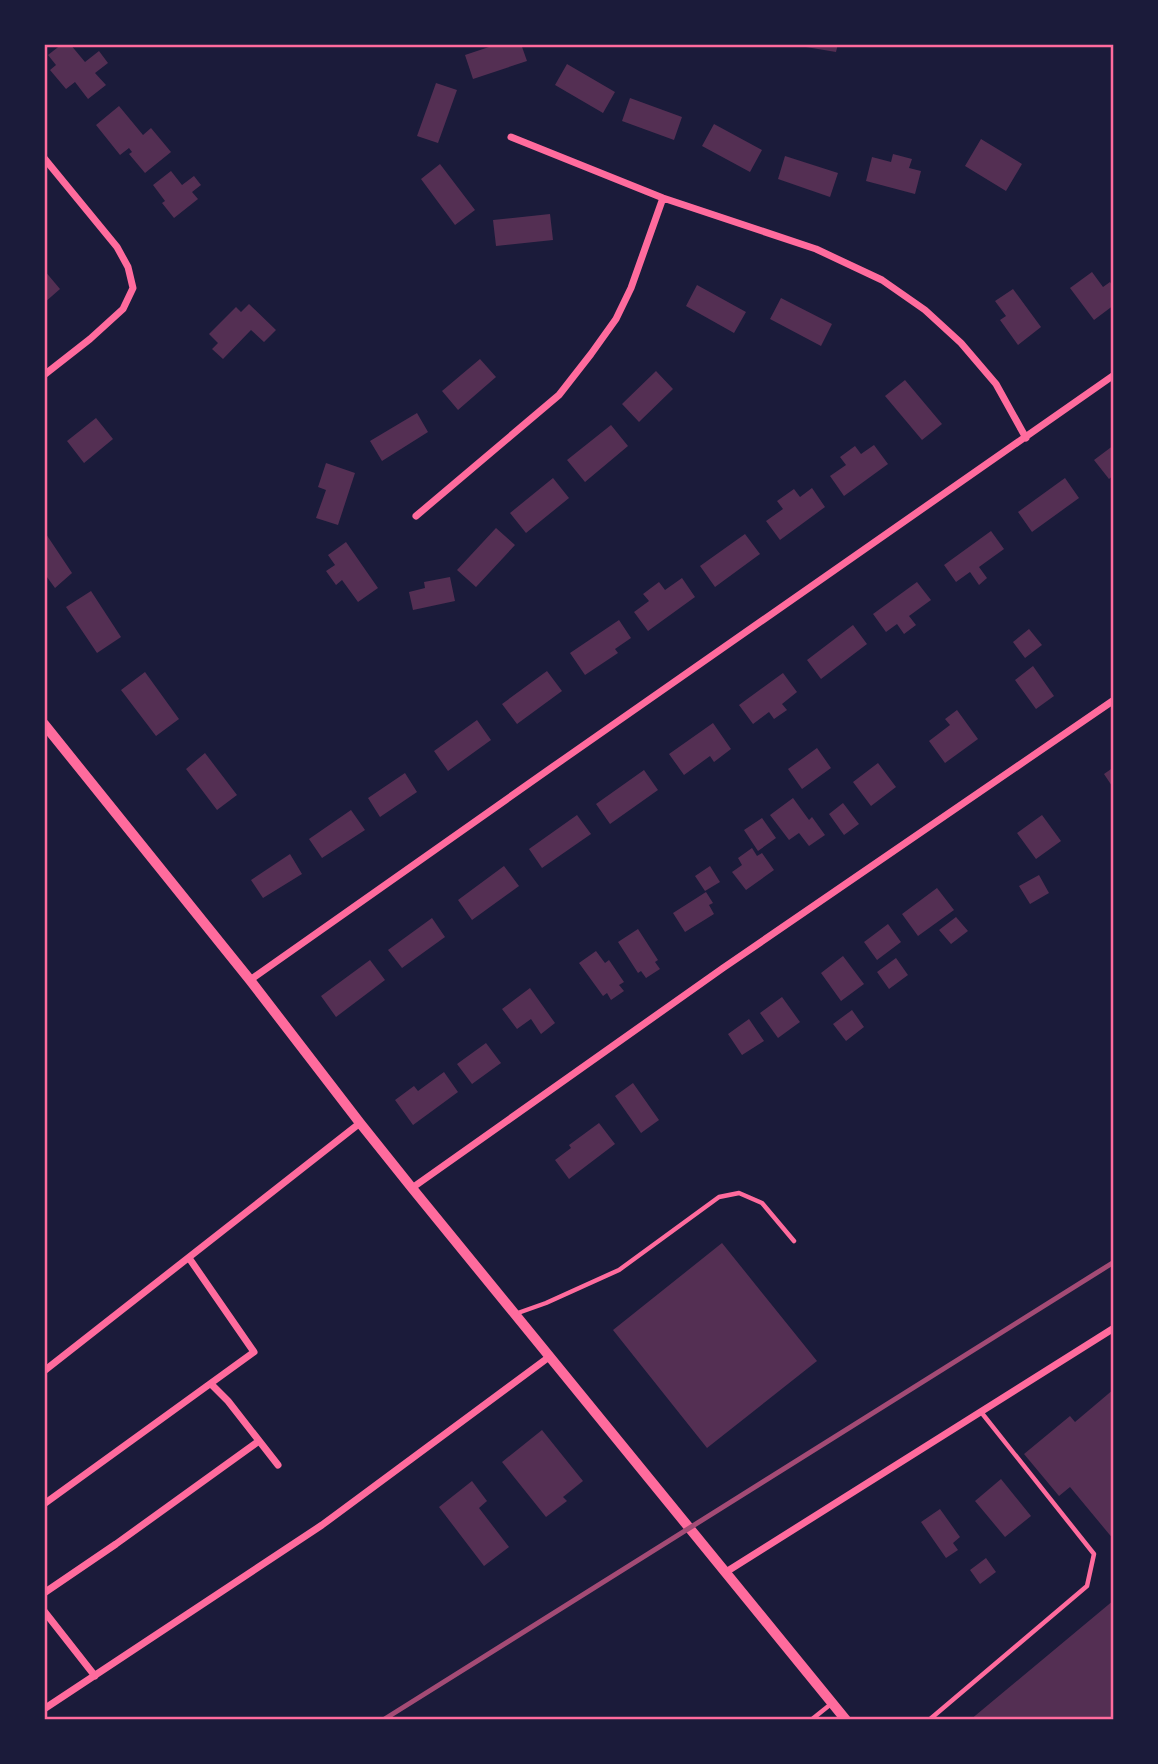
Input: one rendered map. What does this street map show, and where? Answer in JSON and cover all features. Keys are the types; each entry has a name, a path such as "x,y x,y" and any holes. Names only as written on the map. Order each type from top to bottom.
{"street":[{"path":"511,137 663,198 816,249 882,280 925,310 961,343 996,384 1026,438"},
{"path":"44,158 117,247 128,267 133,288 123,309 44,375"},
{"path":"416,516 559,395 591,354 616,319 631,288 663,198"},
{"path":"250,980 1114,375"},
{"path":"412,1188 723,968 1114,700"},
{"path":"44,724 250,980 412,1188 846,1720"},
{"path":"44,1371 360,1123"},
{"path":"44,1504 254,1352 189,1258"},
{"path":"726,1572 1114,1328"},
{"path":"44,1709 322,1525 549,1357"},
{"path":"211,1384 228,1401 278,1465"},
{"path":"44,1593 259,1441"},
{"path":"44,1611 95,1676"}],"lane":[{"path":"514,1314 546,1303 619,1270 719,1197 739,1193 762,1203 794,1241"},
{"path":"929,1720 1087,1586 1094,1554 981,1412"},
{"path":"811,1720 832,1704"}],"building":[{"path":"62,44 70,44 85,62 99,51 108,63 95,73 106,85 88,99 75,82 66,89 50,70 56,65 48,55"},
{"path":"498,44 521,44 527,61 473,79 465,55"},
{"path":"794,44 838,44 836,52"},
{"path":"567,64 615,92 603,113 555,85"},
{"path":"436,83 457,90 438,143 417,136"},
{"path":"630,98 682,117 674,140 622,121"},
{"path":"119,106 143,135 151,128 171,152 145,173 129,154 132,152 129,148 120,155 96,125"},
{"path":"714,124 762,150 750,172 702,146"},
{"path":"981,139 1022,164 1006,191 965,166"},
{"path":"893,154 912,159 909,168 921,171 915,194 866,181 872,157 891,162"},
{"path":"785,156 838,173 830,197 778,179"},
{"path":"440,164 475,210 455,225 421,179"},
{"path":"171,171 182,185 194,176 201,185 192,192 198,199 174,218 153,185"},
{"path":"550,214 553,240 496,246 493,220"},
{"path":"44,270 60,289 44,303"},
{"path":"1092,272 1103,287 1110,282 1114,288 1114,305 1094,320 1070,288"},
{"path":"697,285 746,312 734,333 686,306"},
{"path":"1013,289 1041,327 1018,345 1000,320 1006,316 995,301"},
{"path":"781,298 832,324 821,346 770,319"},
{"path":"249,304 276,330 264,342 251,330 223,359 212,349 218,343 209,334 236,307 241,312"},
{"path":"480,359 496,377 458,410 442,391"},
{"path":"656,371 673,389 639,422 622,404"},
{"path":"905,380 942,424 922,440 885,396"},
{"path":"417,413 428,432 382,461 370,441"},
{"path":"96,418 113,439 84,463 67,441"},
{"path":"611,425 628,446 585,482 567,460"},
{"path":"874,445 888,464 844,496 830,476 846,465 840,457 855,446 861,454"},
{"path":"1114,445 1114,475 1109,479 1094,460"},
{"path":"326,463 355,473 338,525 316,518 326,490 318,487"},
{"path":"553,478 569,498 526,533 510,513"},
{"path":"1065,478 1079,498 1032,532 1018,512"},
{"path":"812,488 825,507 780,540 766,521 783,509 777,501 794,489 800,497"},
{"path":"496,528 515,545 476,587 457,570"},
{"path":"44,531 72,573 55,588 44,573"},
{"path":"991,531 1004,549 979,567 987,578 979,585 970,572 956,582 944,565"},
{"path":"745,534 760,554 715,587 700,566"},
{"path":"346,542 378,588 358,602 342,580 336,585 326,571 335,565 328,555"},
{"path":"450,577 455,601 413,610 409,592 425,588 424,582"},
{"path":"682,578 695,597 648,631 634,612 649,601 643,594 659,582 665,590"},
{"path":"917,582 931,600 909,616 916,625 904,634 897,624 886,632 873,614"},
{"path":"91,591 121,637 97,653 66,607"},
{"path":"619,620 631,638 615,649 618,653 585,675 570,653"},
{"path":"853,625 867,644 821,679 807,660"},
{"path":"1029,629 1042,645 1025,658 1013,642"},
{"path":"1033,666 1054,696 1036,709 1015,680"},
{"path":"547,671 562,691 517,724 502,704"},
{"path":"145,672 179,719 156,736 121,690"},
{"path":"783,673 797,692 782,704 787,710 774,719 769,712 753,724 739,705"},
{"path":"957,710 978,739 945,763 929,741 950,725 945,719"},
{"path":"477,720 491,740 448,771 434,751"},
{"path":"713,723 731,749 714,762 710,756 684,775 669,754"},
{"path":"817,748 831,768 802,789 788,769"},
{"path":"205,753 237,795 217,810 186,769"},
{"path":"878,763 896,787 871,806 853,782"},
{"path":"1114,767 1114,789 1104,774"},
{"path":"644,770 658,790 610,824 596,804"},
{"path":"405,773 417,792 380,817 368,798"},
{"path":"793,798 809,820 812,817 825,835 809,846 799,833 789,840 770,815"},
{"path":"843,803 859,824 844,835 829,814"},
{"path":"351,810 365,830 322,858 309,839"},
{"path":"577,815 591,834 542,868 529,849"},
{"path":"1042,815 1061,841 1036,859 1017,833"},
{"path":"762,818 776,838 758,851 744,830"},
{"path":"752,848 757,856 762,853 774,870 746,890 732,872 742,865 738,858"},
{"path":"290,854 302,874 263,898 251,880"},
{"path":"504,866 519,886 472,920 458,900"},
{"path":"710,866 720,882 705,891 695,876"},
{"path":"1039,875 1049,893 1030,904 1019,886"},
{"path":"937,888 954,910 918,936 902,914"},
{"path":"706,892 713,903 709,905 714,914 685,932 673,913"},
{"path":"956,917 968,931 951,944 939,930"},
{"path":"432,918 445,937 402,968 388,950"},
{"path":"888,924 901,942 877,960 864,942"},
{"path":"638,929 658,960 655,962 660,969 646,978 641,971 638,973 618,942"},
{"path":"596,951 605,963 609,960 624,982 619,985 624,991 611,1000 607,993 603,996 579,963"},
{"path":"843,956 864,984 841,1001 821,973"},
{"path":"896,958 908,975 889,989 877,972"},
{"path":"370,960 385,980 336,1017 321,996"},
{"path":"530,988 555,1023 541,1034 531,1019 517,1029 502,1009"},
{"path":"782,997 800,1022 778,1038 760,1013"},
{"path":"852,1010 864,1027 846,1041 833,1024"},
{"path":"749,1019 764,1041 742,1055 728,1034"},
{"path":"486,1043 501,1063 472,1084 457,1064"},
{"path":"444,1072 458,1092 413,1125 395,1100 414,1086 418,1091"},
{"path":"633,1083 659,1120 641,1133 615,1096"},
{"path":"599,1123 615,1144 569,1179 555,1160 571,1148 569,1145"},
{"path":"722,1243 817,1361 707,1448 613,1330"},
{"path":"1114,1389 1114,1540 1070,1487 1059,1496 1024,1454 1070,1416 1075,1422"},
{"path":"542,1430 583,1481 563,1497 567,1501 546,1517 502,1462"},
{"path":"1001,1479 1031,1516 1005,1537 975,1501"},
{"path":"472,1481 487,1501 479,1508 509,1547 484,1566 439,1507"},
{"path":"940,1509 960,1537 953,1543 958,1550 946,1558 921,1522"},
{"path":"986,1558 996,1572 980,1584 970,1570"},
{"path":"1114,1600 1114,1720 970,1720"}],"railway":[{"path":"383,1720 1114,1262"}]}
